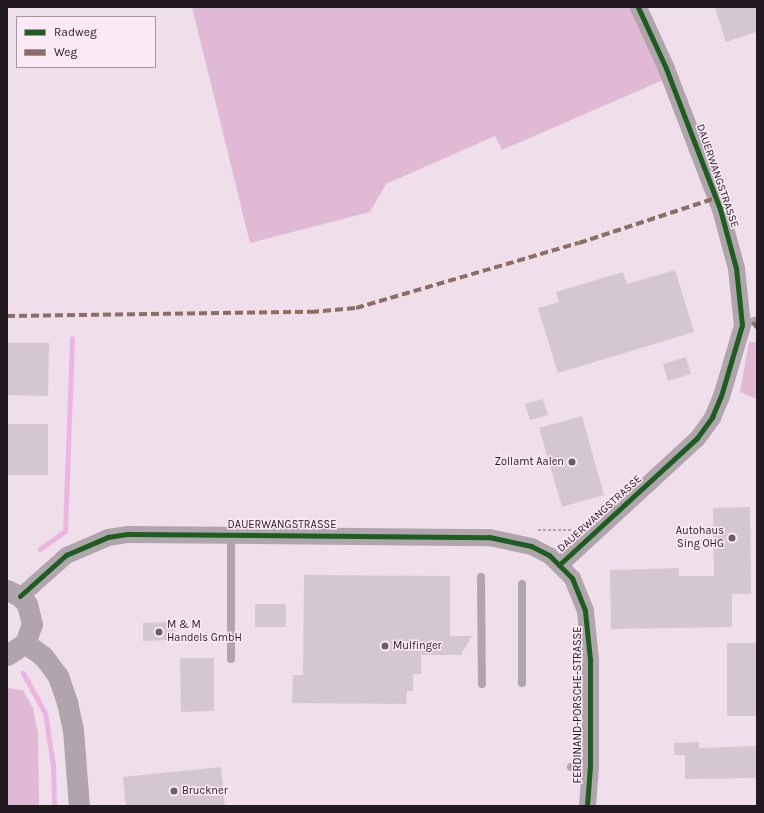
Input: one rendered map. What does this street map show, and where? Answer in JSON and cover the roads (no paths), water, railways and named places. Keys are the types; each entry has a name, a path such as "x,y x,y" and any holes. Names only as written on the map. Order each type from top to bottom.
{"street":[{"name":"DAUERWANGSTRASSE","path":"14,593 66,555 108,536 128,534 489,537 532,546 549,555 560,564 678,457 697,438 712,417 749,322 720,209 666,68 638,7"},
{"name":"FERDINAND-PORSCHE-STRASSE","path":"560,564 579,592 588,629 590,766 587,806"},
{"path":"7,655 25,643 30,634 31,619 27,604 14,593"},
{"path":"25,643 43,656 58,676 67,702 73,730 79,806"}],"lane":[{"path":"231,534 231,659"},
{"path":"481,577 482,684"},
{"path":"522,584 522,683"},
{"path":"572,767 590,766"}],"waterway":[{"path":"40,549 65,531 72,338"},
{"path":"23,673 45,713 53,765 54,806"}],"place":[{"name":"Zollamt Aalen","path":"572,462"},
{"name":"Autohaus Sing OHG","path":"732,538"},
{"name":"M & M Handels GmbH","path":"159,632"},
{"name":"Mulfinger","path":"385,646"},
{"name":"Bruckner","path":"174,791"}]}
